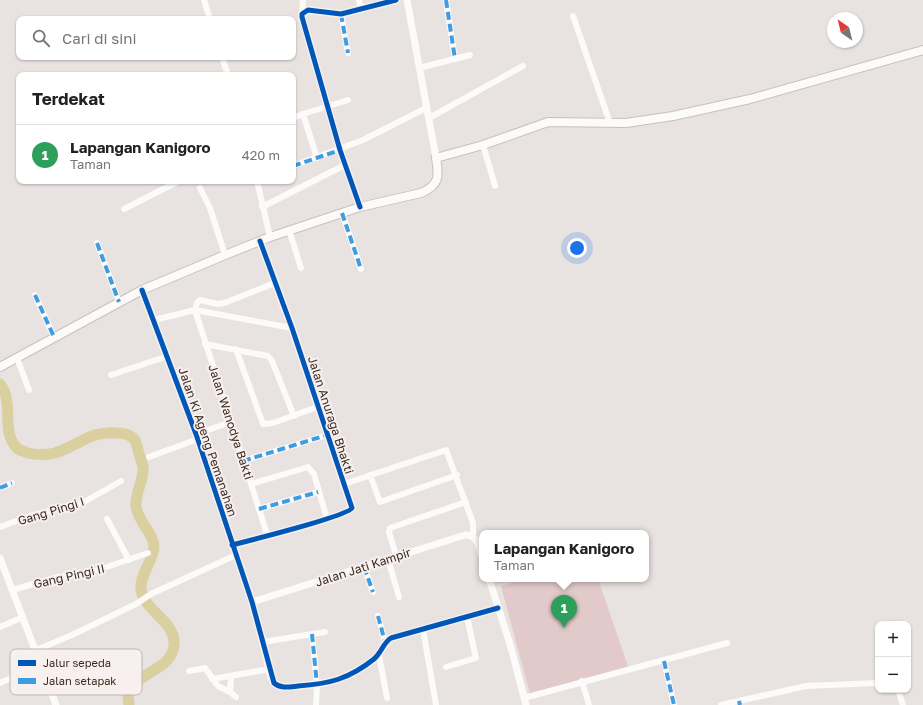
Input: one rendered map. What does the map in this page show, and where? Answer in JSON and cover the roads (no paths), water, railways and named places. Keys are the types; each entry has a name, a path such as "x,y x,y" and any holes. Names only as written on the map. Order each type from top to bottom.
{"main road":[{"path":"0,367 142,290 226,255 289,230 360,207 421,193 430,189 438,177 436,158 552,121 610,123 660,118 740,101 923,50"}],"street":[{"path":"204,0 209,16"},
{"path":"303,0 302,21 328,105 340,150 360,207"},
{"path":"359,0 361,9"},
{"path":"302,14 308,10 341,14 396,0"},
{"path":"407,0 436,158"},
{"path":"446,0 455,59"},
{"path":"341,14 348,53"},
{"path":"573,16 610,123"},
{"path":"419,68 470,55"},
{"path":"223,60 227,72"},
{"path":"429,118 523,66"},
{"path":"296,117 328,105 348,100"},
{"path":"296,165 340,150 426,108"},
{"path":"303,114 317,158"},
{"path":"483,144 495,186"},
{"path":"262,207 345,165"},
{"path":"124,209 173,184"},
{"path":"258,184 270,237"},
{"path":"200,188 210,208 226,255"},
{"path":"342,213 361,269"},
{"path":"289,230 301,268"},
{"name":"Jalan Anuraga Bhakti","path":"260,241 292,328 352,508 349,512 327,519"},
{"path":"97,243 119,302"},
{"path":"196,310 197,303 200,300 218,304 224,303 275,284"},
{"name":"Jalan Ki Ageng Pemanahan","path":"142,290 168,356 197,437 252,602"},
{"path":"35,295 54,337"},
{"path":"154,320 196,310 292,328"},
{"name":"Jalan Wanodya Bakti","path":"196,310 205,344 267,534"},
{"path":"205,344 265,354 270,358 294,416"},
{"path":"236,349 262,423 268,424 294,416 317,406"},
{"path":"111,375 168,356"},
{"path":"17,358 29,390"},
{"path":"149,457 231,422"},
{"path":"243,461 327,435"},
{"path":"344,484 446,450 474,527 473,536 479,546"},
{"path":"232,545 267,534 327,519 313,472 306,467 251,484"},
{"path":"370,475 379,501 382,502 456,475"},
{"name":"Gang Pingi I","path":"0,527 30,516 84,502 121,481"},
{"path":"0,488 12,483"},
{"path":"259,509 318,492"},
{"path":"396,556 389,532 390,528 466,502"},
{"path":"107,519 129,560"},
{"name":"Jalan Jati Kampir","path":"252,602 465,534 473,536"},
{"name":"Gang Pingi II","path":"12,590 58,577 89,573 148,553"},
{"path":"38,649 136,604 151,594 236,555"},
{"path":"0,558 36,649"},
{"path":"388,559 398,597"},
{"path":"364,567 373,592"},
{"path":"490,582 510,644 526,705"},
{"path":"252,602 272,679 278,686 330,683 349,676 379,654 385,642 396,636 498,608"},
{"path":"378,616 385,642"},
{"path":"0,627 23,617"},
{"path":"446,667 476,658 467,617"},
{"path":"423,629 436,705"},
{"path":"263,642 325,632"},
{"path":"312,634 317,684 316,705"},
{"path":"524,698 582,681 664,661 727,642"},
{"path":"379,654 387,698"},
{"path":"664,661 674,705"},
{"path":"188,671 205,668 212,679 221,688 230,692 236,697"},
{"path":"212,679 231,677 270,669"},
{"path":"230,692 231,677"},
{"path":"0,683 10,678"},
{"path":"582,681 589,705"},
{"path":"721,705 739,703 806,686 875,683"},
{"path":"899,693 903,705"},
{"path":"52,695 56,705"}],"waterway":[{"path":"0,384 7,400 9,434 17,448 28,453 52,454 92,436 108,433 126,434 132,437 135,441 143,467 136,501 137,512 151,537 154,547 142,579 141,590 148,605 171,630 174,638 174,646 168,659 158,668 142,677"},
{"path":"128,695 129,705"}],"place":[{"name":"Lapangan Kanigoro","path":"564,628"}]}
